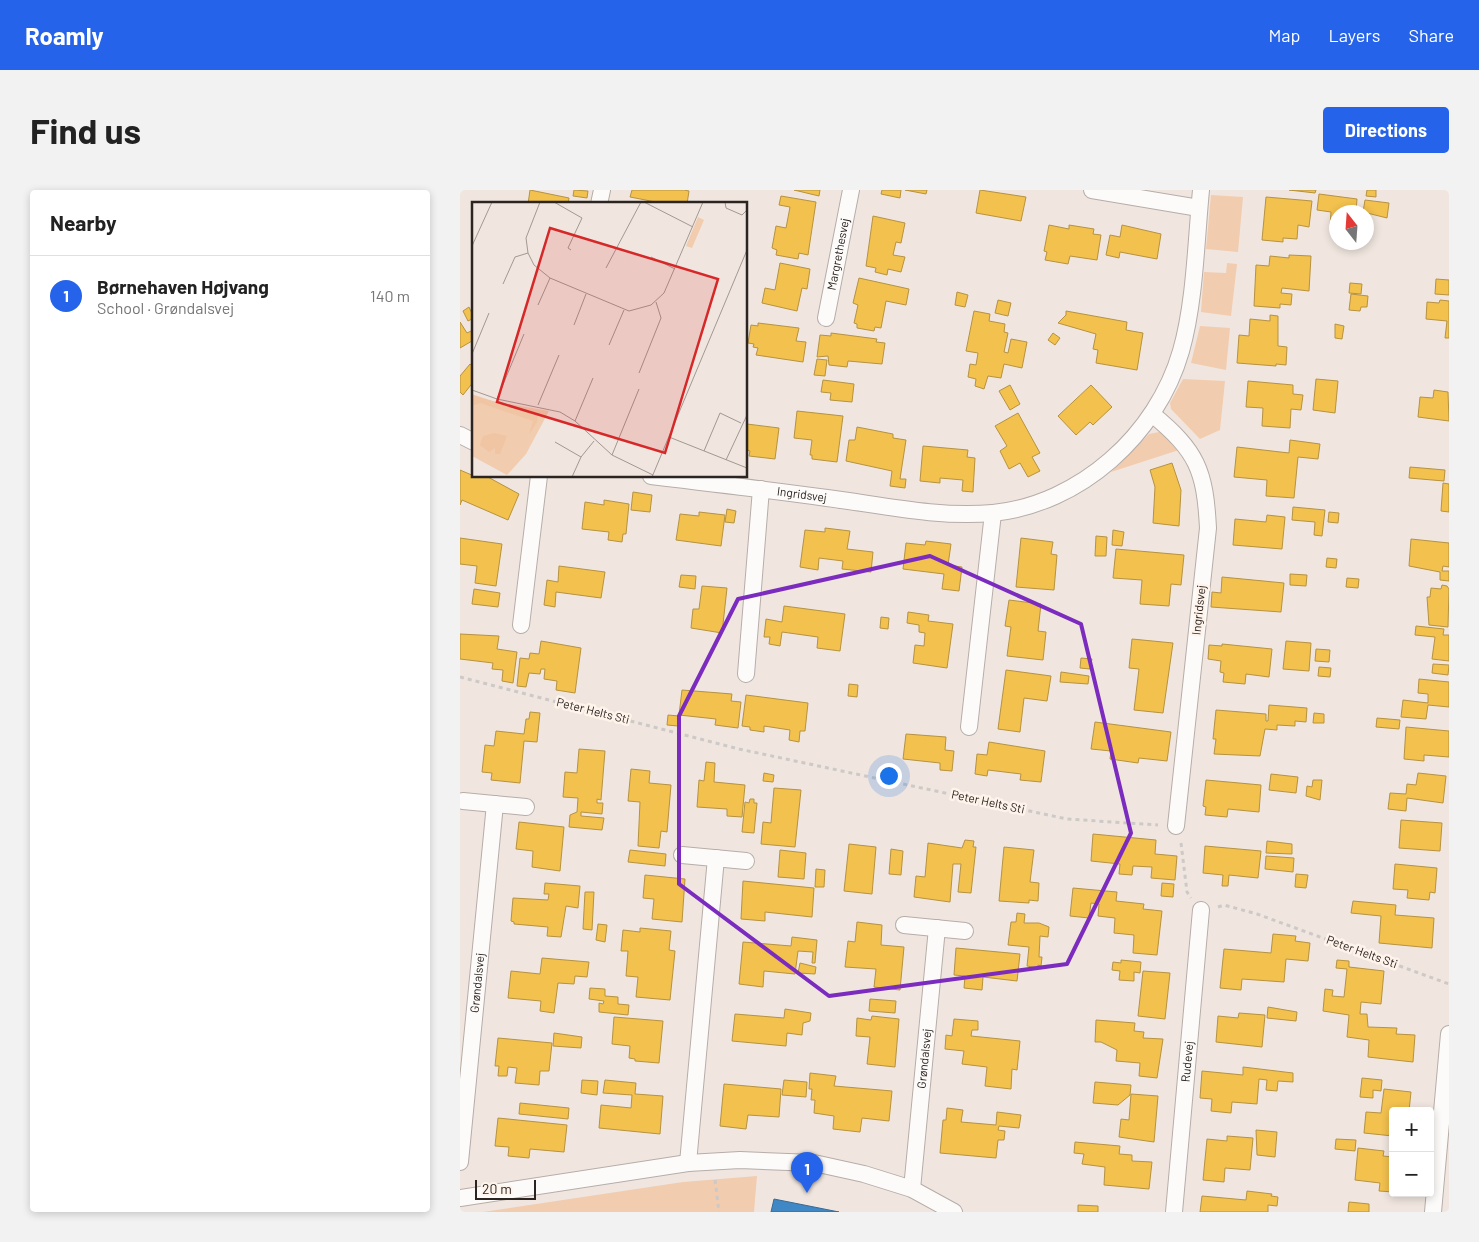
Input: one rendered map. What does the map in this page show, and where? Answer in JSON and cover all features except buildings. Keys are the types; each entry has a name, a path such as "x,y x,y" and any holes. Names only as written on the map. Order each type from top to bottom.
{"street":[{"name":"Margrethesvej","path":"826,318 851,190"},
{"path":"1092,190 1199,208"},
{"name":"Ingridsvej","path":"668,478 943,513 992,513 1021,507 1048,498 1074,486 1104,466 1130,442 1152,414 1169,384 1181,351 1188,317 1201,190"},
{"name":"Ingridsvej","path":"1152,414 1174,432 1188,447 1200,470 1206,493 1208,528 1176,826"},
{"path":"460,435 472,441"},
{"path":"521,625 539,478"},
{"name":"Ingridsvej","path":"746,674 761,489"},
{"path":"969,726 992,513"},
{"path":"462,801 526,807"},
{"name":"Grøndalsvej","path":"460,1162 494,804"},
{"path":"682,855 746,861"},
{"path":"688,1163 716,858"},
{"name":"Rudevej","path":"1174,1212 1201,910"},
{"path":"904,925 965,931"},
{"name":"Grøndalsvej","path":"912,1189 937,928"},
{"path":"1433,1212 1445,1122 1449,1034"},
{"path":"460,1198 688,1163 740,1160 814,1163 864,1174 912,1189 954,1212"}],"path":[{"name":"Peter Helts Sti","path":"460,677 739,748 1057,817 1176,826"},
{"path":"1176,826 1182,844 1187,892 1201,910"},
{"name":"Peter Helts Sti","path":"1201,910 1224,905 1257,914 1449,984"},
{"path":"713,1162 719,1212"}],"highlighted area":[{"path":"930,556 1081,624 1131,833 1067,964 829,996 679,884 679,716 738,599"}],"shaded area":[{"path":"1211,195 1243,197 1238,252 1206,249"},
{"path":"1227,263 1237,264 1231,316 1201,312 1204,272 1226,273"},
{"path":"1200,326 1230,328 1226,370 1191,363"},
{"path":"1183,379 1225,381 1220,430 1200,439 1171,409 1170,403"},
{"path":"1159,432 1169,435 1182,449 1111,472 1149,434"},
{"path":"757,1176 754,1212 483,1212 683,1182"}],"place":[{"name":"Børnehaven Højvang","path":"807,1193"}]}
